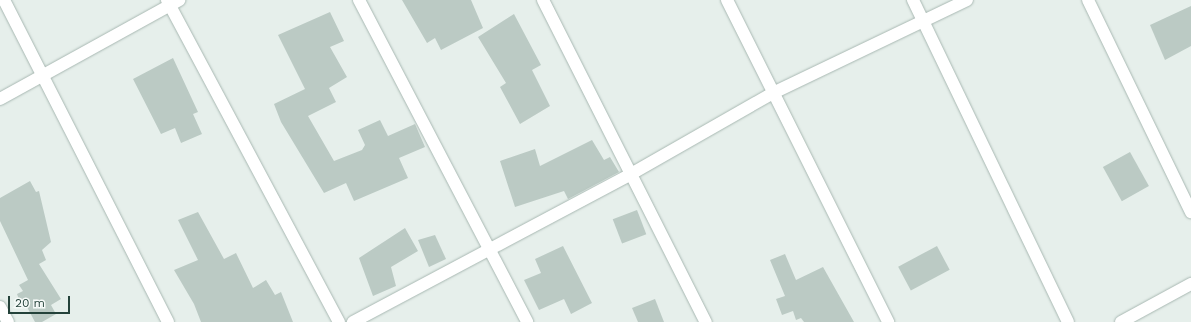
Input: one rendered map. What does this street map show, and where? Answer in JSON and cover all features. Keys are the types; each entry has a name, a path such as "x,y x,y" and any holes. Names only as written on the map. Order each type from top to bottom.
{"street":[{"path":"4,0 44,75 168,322"},
{"path":"359,0 527,322"},
{"path":"543,0 706,322"},
{"path":"727,0 888,322"},
{"path":"913,0 1068,322"},
{"path":"353,322 631,174 773,93 924,23 967,0"},
{"path":"1088,0 1191,212"},
{"path":"0,99 172,2 339,322"},
{"path":"1121,322 1191,284"},
{"path":"0,307 8,322"}],"building":[{"path":"402,0 471,0 483,28 441,50 435,38 427,43"},
{"path":"1191,6 1191,46 1165,60 1150,25"},
{"path":"330,12 344,41 330,47 347,77 329,88 336,102 308,116 334,161 362,150 365,145 358,130 380,120 388,136 415,124 425,147 399,158 408,178 354,201 346,183 324,193 281,122 274,104 305,89 278,35"},
{"path":"514,14 541,65 532,70 550,106 520,124 500,87 506,83 478,37"},
{"path":"173,58 198,112 193,114 202,134 181,143 175,128 161,134 133,79"},
{"path":"592,140 604,160 610,157 619,172 568,199 564,191 515,207 500,161 535,149 540,166"},
{"path":"1130,152 1149,186 1122,201 1103,167"},
{"path":"30,181 36,192 39,191 51,242 42,250 46,260 39,264 61,299 51,305 56,314 42,322 35,322 27,307 22,308 17,294 23,291 19,285 28,280 0,221 0,198"},
{"path":"637,210 646,234 622,244 613,219"},
{"path":"198,212 224,259 236,253 253,288 266,280 275,295 281,292 293,322 201,322 194,304 174,270 198,260 178,220"},
{"path":"405,228 418,251 391,267 396,286 373,296 359,258"},
{"path":"435,235 446,259 429,267 418,240"},
{"path":"563,246 592,303 571,314 564,299 539,310 524,280 541,273 535,259"},
{"path":"937,246 950,270 911,290 898,267"},
{"path":"785,254 796,280 823,267 854,322 804,322 801,318 796,320 793,311 782,315 776,299 785,296 770,260"},
{"path":"655,299 664,322 638,322 632,308"}]}
